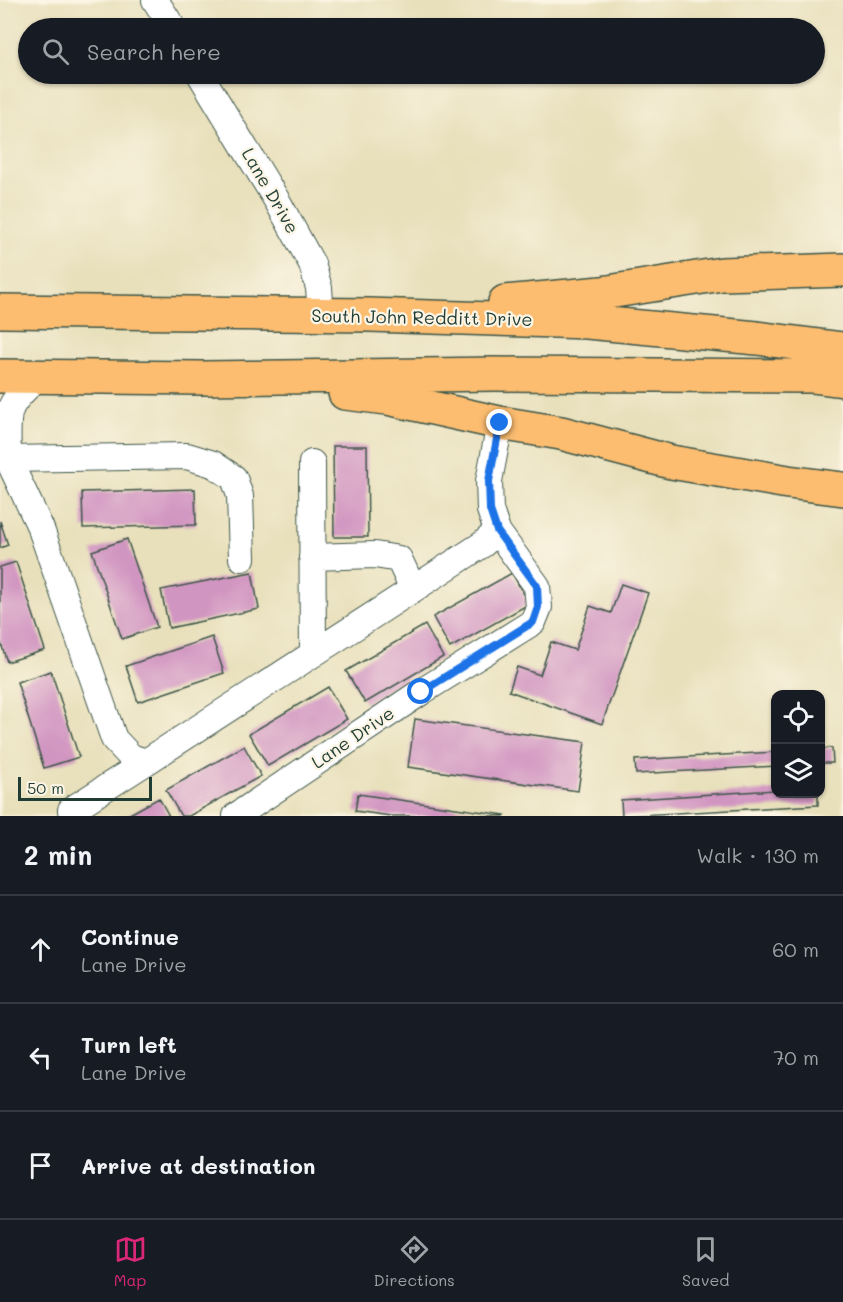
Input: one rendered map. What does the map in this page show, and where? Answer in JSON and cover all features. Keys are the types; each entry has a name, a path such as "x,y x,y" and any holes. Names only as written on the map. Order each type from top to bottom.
{"highway":[{"path":"369,315 602,293 722,274 843,270"},
{"name":"South John Redditt Drive","path":"0,311 369,315 586,322 757,338 843,349"},
{"path":"0,376 203,378 506,374 813,376 843,380"},
{"path":"203,378 387,398 500,423 561,433 671,462 843,489"}],"street":[{"path":"155,0 166,18"},
{"name":"Lane Drive","path":"206,84 279,204 312,264 319,288 321,315"},
{"path":"39,376 21,394 10,410 4,455 41,529 114,739 131,757 146,762"},
{"name":"Lane Drive","path":"236,816 421,692 533,622 538,607 537,586 497,531 490,510 489,481 500,423"},
{"path":"4,455 187,456 213,464 234,478 240,496 242,558"},
{"path":"312,463 313,654"},
{"path":"71,810 483,544 497,531"},
{"path":"312,557 375,555 399,559 413,589"}],"building":[{"path":"333,446 367,446 368,537 334,537"},
{"path":"195,489 196,525 83,528 82,492"},
{"path":"0,521 8,545 0,548"},
{"path":"127,539 157,627 122,639 92,551"},
{"path":"16,562 45,650 7,662 0,640 0,567"},
{"path":"252,572 259,609 169,628 161,590"},
{"path":"512,573 529,604 450,648 433,617"},
{"path":"621,584 648,593 602,724 509,691 517,667 540,675 551,642 575,650 590,606 611,613"},
{"path":"425,625 443,657 365,703 346,671"},
{"path":"212,637 224,673 138,702 126,666"},
{"path":"51,671 79,757 44,768 17,682"},
{"path":"328,687 347,719 268,766 249,734"},
{"path":"415,719 585,742 578,791 408,767"},
{"path":"244,746 261,776 189,816 181,816 166,790"},
{"path":"832,748 833,763 825,763 825,749"},
{"path":"771,752 771,766 636,774 635,760"},
{"path":"771,790 771,798 818,798 818,805 622,816 621,800"},
{"path":"358,794 505,815 391,816 355,811"},
{"path":"159,798 169,816 126,816"}],"route":[{"path":"421,692 533,622 538,607 537,586 497,531 490,510 489,481 500,423"}]}
